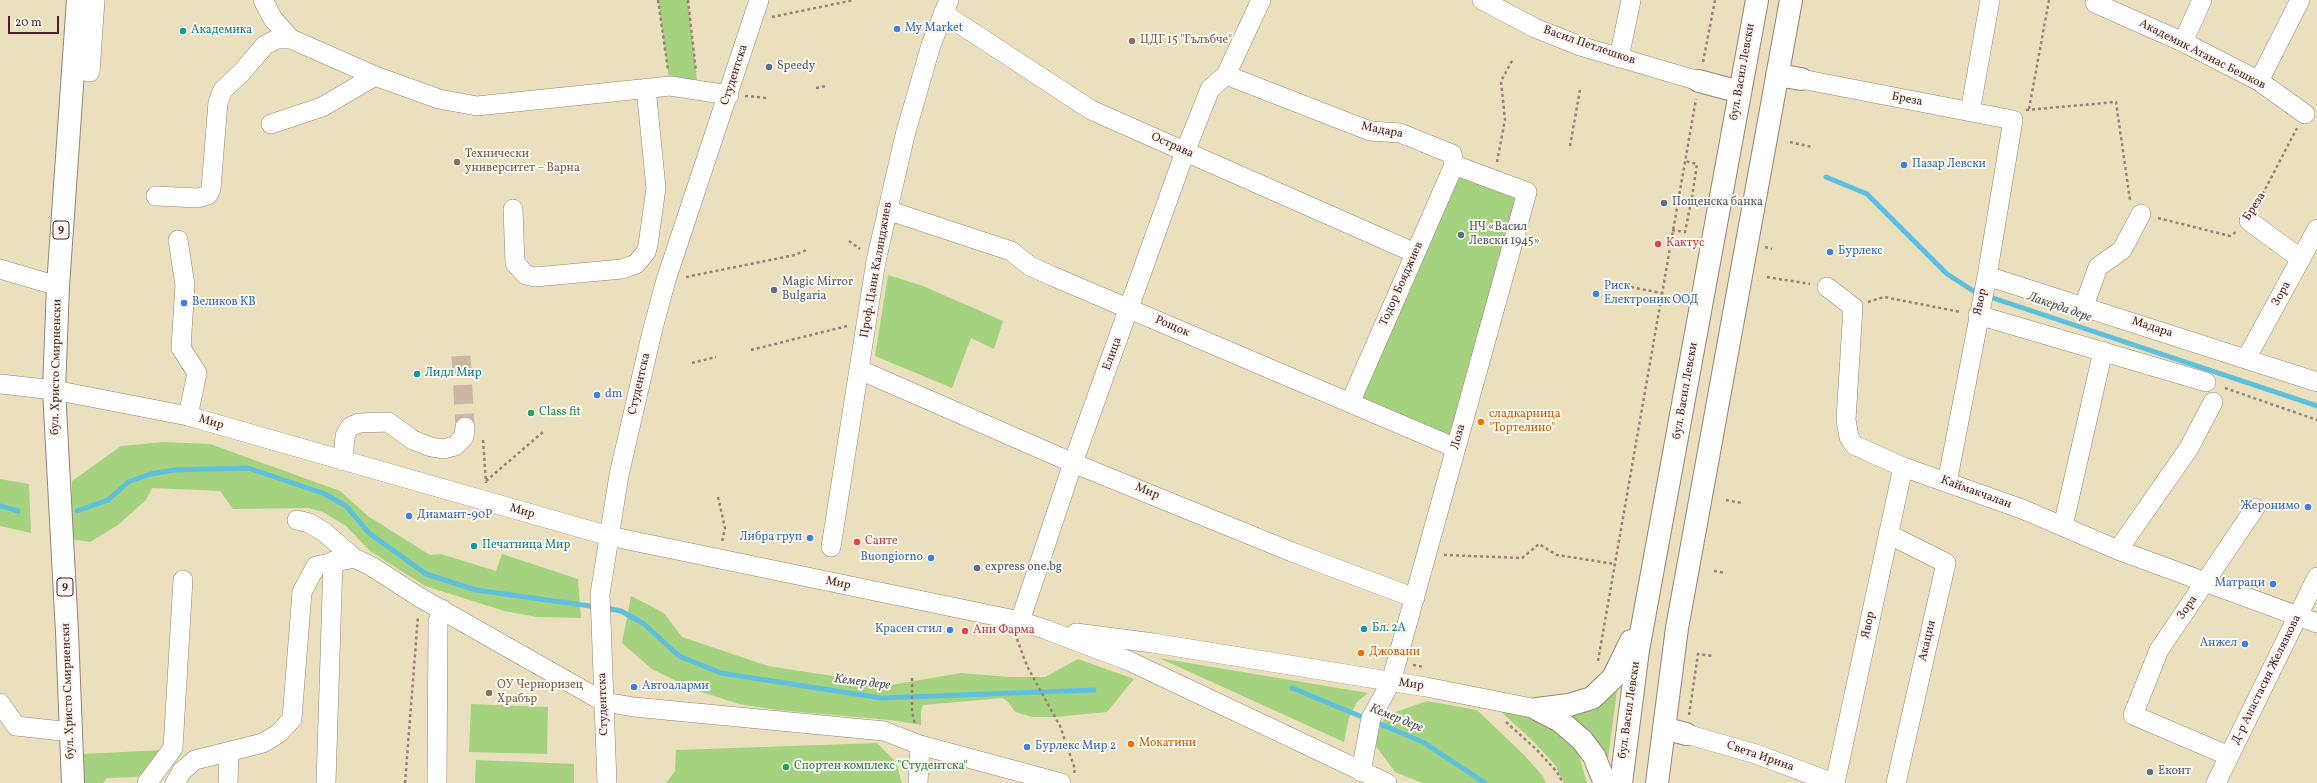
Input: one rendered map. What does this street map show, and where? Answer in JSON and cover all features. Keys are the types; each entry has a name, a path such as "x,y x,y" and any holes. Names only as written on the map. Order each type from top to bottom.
{"main road":[{"name":"бул. Христо Смирненски","path":"73,783 54,390 58,286 78,0"},
{"name":"бул. Васил Левски","path":"1621,783 1633,682 1757,0"},
{"path":"1657,783 1680,613 1791,0"},
{"path":"1777,75 1801,79"},
{"path":"1699,81 1740,92"},
{"path":"1538,709 1581,703 1592,698 1608,684 1619,668 1647,605"},
{"path":"1538,709 1560,721 1582,740 1594,756 1605,783"},
{"path":"1664,728 1686,734"}],"street":[{"path":"73,69 90,72 95,0"},
{"path":"263,0 272,19 291,39 375,76 439,99 477,106 670,86 729,95"},
{"name":"Студентска","path":"607,783 600,594 619,475 652,332 666,280 729,95 759,0"},
{"path":"1226,75 1260,0"},
{"name":"Васил Петлешков","path":"1482,0 1535,28 1619,58 1699,81"},
{"path":"1619,58 1631,0"},
{"path":"1970,112 1990,0"},
{"path":"2182,42 2202,0"},
{"path":"2259,81 2300,0"},
{"name":"Академик Атанас Бешков","path":"2096,1 2259,81 2305,114"},
{"name":"Острава","path":"946,6 1091,110 1415,253"},
{"name":"Проф. Цани Калянджиев","path":"831,547 860,370 868,307 887,210 905,135 931,45 946,6"},
{"path":"156,196 198,198 208,195 211,189 218,102 223,90 242,72 265,45 277,39 291,39"},
{"name":"Елица","path":"1012,620 1073,463 1185,152 1210,89 1226,75"},
{"name":"Мадара","path":"1226,75 1370,131 1400,133 1452,154 1454,165"},
{"path":"271,124 322,107 375,76"},
{"name":"Бреза","path":"1801,79 2013,120"},
{"path":"513,209 515,263 526,275 535,277 622,269 636,264 646,252 656,188 646,88"},
{"name":"Явор","path":"1947,483 1986,280 2013,120"},
{"path":"1454,165 1493,180"},
{"name":"Тодор Бояджиев","path":"1350,404 1454,165"},
{"name":"Лоза","path":"1361,772 1366,737 1371,718 1391,682 1397,662 1527,192 1493,180"},
{"name":"Рощок","path":"887,210 1011,251 1030,266 1456,448"},
{"path":"2084,306 2098,268 2122,250 2141,214"},
{"path":"2249,221 2301,259"},
{"name":"Зора","path":"2246,359 2317,229"},
{"path":"178,240 185,285 180,348 197,373 188,416"},
{"path":"0,269 58,286"},
{"name":"Мадара","path":"1986,280 2084,306 2317,382"},
{"path":"1827,287 1853,307"},
{"name":"Каймакчалан","path":"1853,307 1847,429 1854,445 1903,467 2063,526 2118,550 2317,623"},
{"path":"1979,311 2206,382"},
{"path":"2063,526 2103,351"},
{"name":"Мир","path":"860,370 1073,463 1292,552 1415,598"},
{"name":"Мир","path":"0,384 54,390 188,416 609,536 1012,620 1047,630 1129,661 1387,783"},
{"path":"2118,550 2189,448 2213,402"},
{"path":"343,461 345,436 350,427 358,423 388,422 414,440 431,447 443,449 455,446 464,437 465,427"},
{"name":"Явор","path":"1834,783 1903,467"},
{"name":"Зора","path":"2229,756 2133,715 2159,650 2255,508"},
{"path":"297,520 309,523 324,532 354,558 371,566 419,597 604,702 634,707 884,731 920,745 1067,779"},
{"name":"Акация","path":"1888,534 1946,563 1896,783"},
{"path":"175,783 182,771 195,760 263,743 279,734 292,718 302,592 316,566 333,561 354,558"},
{"path":"326,783 333,561"},
{"name":"Д-р Анастасия Желязкова","path":"2216,783 2317,577"},
{"path":"147,783 173,748 183,580"},
{"path":"438,783 438,622 442,609"},
{"name":"Мир","path":"1047,630 1153,643 1391,682 1538,709"},
{"path":"0,703 8,727 71,732"},
{"name":"Света Ирина","path":"1686,734 1756,754 1834,783"},
{"path":"918,783 920,745"},
{"path":"228,783 229,752"},
{"name":"Мир","path":"1361,772 1377,783"}],"path":[{"path":"658,0 670,86"},
{"path":"688,0 698,90"},
{"path":"752,20 854,0"},
{"path":"1597,668 1672,230 1715,0"},
{"path":"2049,0 2029,108 2116,102 2131,204 2134,211 2141,214"},
{"path":"1493,180 1505,120 1501,81 1513,59"},
{"path":"816,88 826,86"},
{"path":"1570,146 1580,90"},
{"name":"Бреза","path":"2141,214 2230,236 2249,221 2305,114"},
{"path":"1790,142 1812,147"},
{"path":"1672,230 1685,232 1689,211 1697,164 1685,161"},
{"path":"849,241 866,253"},
{"path":"1765,248 1772,250"},
{"path":"666,280 795,255 806,250"},
{"path":"1767,277 1827,287"},
{"path":"1631,287 1661,294"},
{"path":"1853,307 1884,297 1979,311"},
{"path":"751,350 846,328 868,307"},
{"path":"692,363 716,357"},
{"path":"2206,382 2317,420"},
{"path":"486,482 542,432"},
{"path":"483,434 484,460"},
{"path":"718,497 725,528 719,559"},
{"path":"1726,500 1742,503"},
{"path":"1446,555 1522,558 1539,544 1557,555 1615,564"},
{"path":"1714,571 1726,573"},
{"path":"405,783 419,597"},
{"path":"1012,620 1028,666 1060,726 1076,769 1067,779"},
{"path":"1686,734 1698,654 1714,656"},
{"path":"1397,662 1427,668"},
{"path":"912,678 912,711"},
{"path":"1505,721 1536,749 1557,772 1563,783"}],"green space":[{"path":"658,0 688,0 698,90 670,86"},
{"path":"1454,165 1527,192 1456,448 1350,403"},
{"path":"888,275 923,286 1003,321 994,349 971,338 952,388 875,356"},
{"path":"163,442 210,444 340,491 368,516 430,555 441,554 496,571 502,554 578,579 581,618 537,617 504,611 425,586 370,551 346,526 323,512 308,508 233,509 220,491 152,488 146,500 118,525 90,542 71,539 72,481 121,446"},
{"path":"0,479 29,484 31,533 0,526"},
{"path":"631,596 664,613 682,637 768,666 891,685 961,673 1009,677 1045,677 1078,659 1134,679 1107,712 1055,717 1033,717 1015,712 1003,698 923,705 921,711 921,725 890,720 777,710 739,704 692,689 652,669 622,643"},
{"path":"1159,658 1368,693 1357,702 1349,718 1344,742"},
{"path":"1617,691 1607,766 1556,713 1600,705"},
{"path":"1427,701 1477,710 1524,755 1542,775 1546,783 1422,783 1395,772 1375,745 1379,728 1387,715"},
{"path":"471,704 548,707 547,754 469,752"},
{"path":"1496,707 1532,715 1558,731 1578,752 1587,783 1564,783 1555,765 1534,742"},
{"name":"Спортен комплекс \"Студентска\"","path":"877,743 896,762 902,783 666,783 675,771 676,750"},
{"path":"165,750 138,777 107,778 103,783 73,783 82,754"},
{"path":"476,760 574,764 574,783 475,783"}],"waterway":[{"name":"Лакерда дере","path":"1826,177 1867,194 1947,274 1975,292 2317,406"},
{"path":"77,511 108,500 128,482 151,474 174,470 248,468 325,494 346,506 369,533 426,574 476,590 597,607"},
{"name":"Кемер дере","path":"0,506 18,511"},
{"name":"Кемер дере","path":"605,608 621,611 644,624 679,656 721,673 881,698 1094,690"},
{"name":"Кемер дере","path":"1292,688 1367,719"},
{"name":"Кемер дере","path":"1375,722 1423,742 1485,783"}],"tunnel":[{"path":"461,356 465,427"}],"place":[{"name":"My Market","path":"897,29"},
{"name":"Академика","path":"183,31"},
{"name":"ЦДГ 15 \"Гълъбче\"","path":"1132,41"},
{"name":"Speedy","path":"769,67"},
{"name":"Технически университет – Варна","path":"457,162"},
{"name":"Пазар Левски","path":"1904,165"},
{"name":"Пощенска банка","path":"1664,203"},
{"name":"НЧ «Васил Левски 1945»","path":"1461,235"},
{"name":"Кактус","path":"1658,244"},
{"name":"Бурлекс","path":"1830,252"},
{"name":"Magic Mirror Bulgaria","path":"774,290"},
{"name":"Риск Електроник ООД","path":"1596,294"},
{"name":"Великов КВ","path":"184,303"},
{"name":"Лидл Мир","path":"417,374"},
{"name":"dm","path":"597,395"},
{"name":"Class fit","path":"531,413"},
{"name":"сладкарница \"Тортелино\"","path":"1481,422"},
{"name":"Жеронимо","path":"2308,507"},
{"name":"Диамант-90Р","path":"409,516"},
{"name":"Либра груп","path":"810,538"},
{"name":"Санте","path":"857,542"},
{"name":"Печатница Мир","path":"474,546"},
{"name":"Buongiorno","path":"931,558"},
{"name":"express one.bg","path":"977,568"},
{"name":"Матраци","path":"2273,584"},
{"name":"Бл. 2А","path":"1364,629"},
{"name":"Красен стил","path":"950,630"},
{"name":"Ани Фарма","path":"965,631"},
{"name":"Анжел","path":"2245,644"},
{"name":"Джовани","path":"1361,653"},
{"name":"Автоаларми","path":"634,687"},
{"name":"ОУ Черноризец Храбър","path":"489,693"},
{"name":"Мокатини","path":"1131,744"},
{"name":"Бурлекс Мир 2","path":"1027,747"},
{"name":"Спортен комплекс \"Студентска\"","path":"786,767"},
{"name":"Еконт","path":"2150,772"}]}
